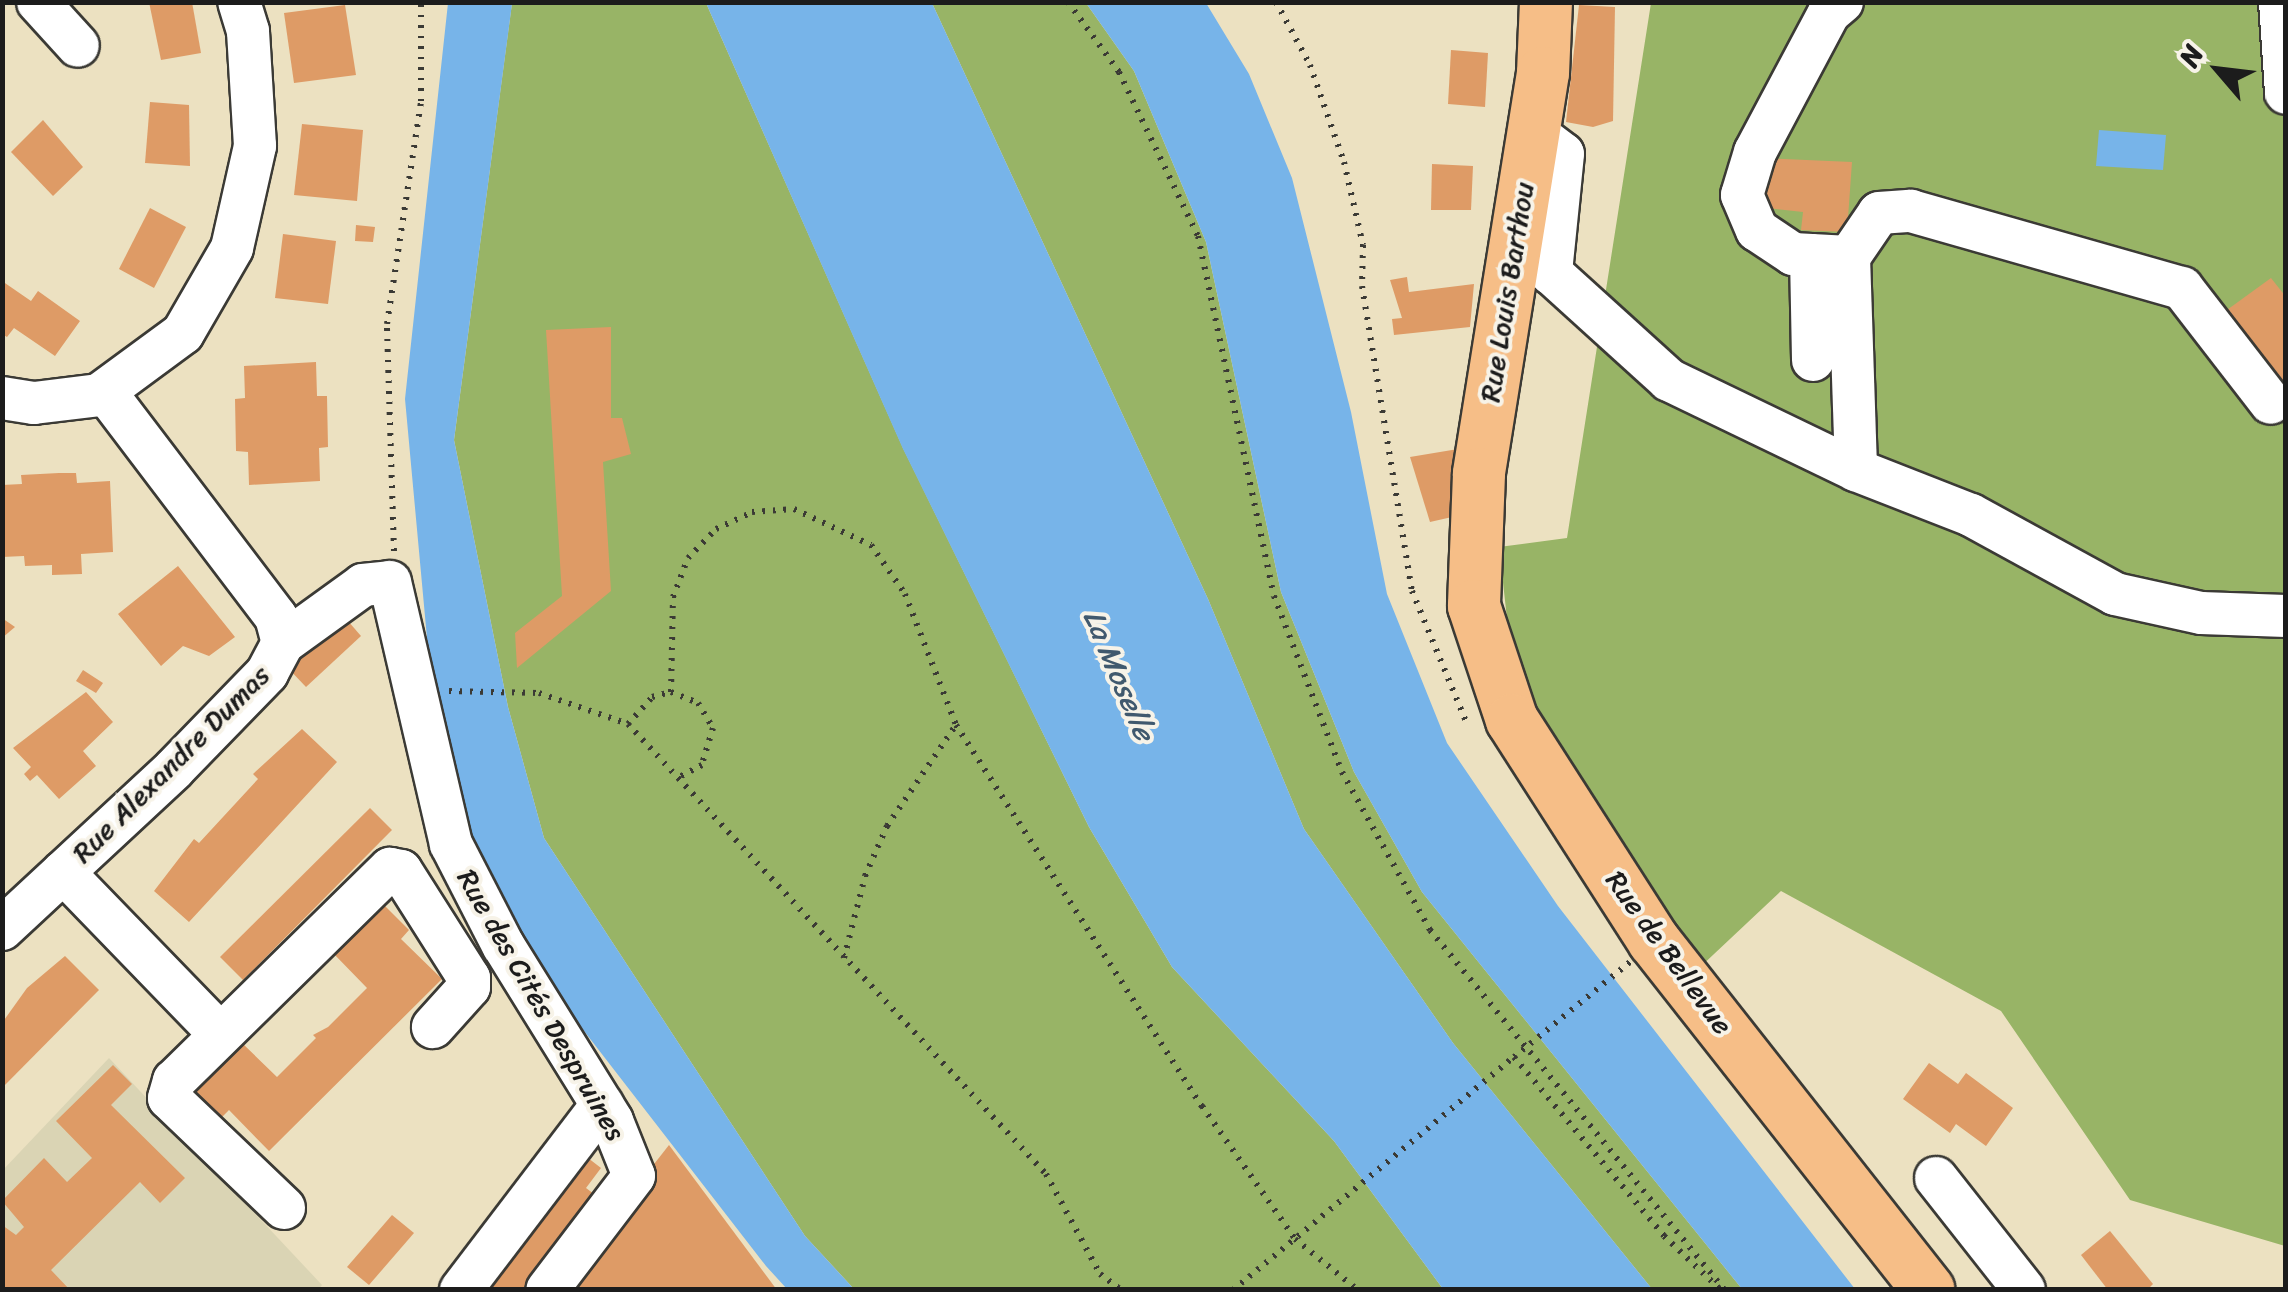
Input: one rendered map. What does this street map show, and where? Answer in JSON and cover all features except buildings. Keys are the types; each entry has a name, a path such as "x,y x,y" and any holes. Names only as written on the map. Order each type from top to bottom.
{"main road":[{"name":"Rue Louis Barthou","path":"1475,582 1478,474 1534,132 1546,2"},
{"name":"Rue de Bellevue","path":"1475,582 1474,606 1512,720 1572,817 1654,941 1929,1290"}],"street":[{"path":"38,2 78,46"},
{"path":"2,398 34,403 104,392 183,333 232,248 255,146 248,30 239,2"},
{"path":"1830,256 1793,254 1757,230 1742,195 1755,152 1828,13 1842,2"},
{"path":"2280,2 2286,93"},
{"path":"1534,132 1562,154 1551,273 1670,380 1856,470 1971,515 2115,594 2201,613 2286,616"},
{"path":"1812,360 1830,256 1880,213 1910,211 2182,288 2271,403"},
{"path":"1830,256 1856,470"},
{"name":"Rue Alexandre Dumas","path":"2,929 268,673 283,643 276,618 104,392"},
{"path":"283,643 363,586 390,582"},
{"name":"Rue des Cités Despruines","path":"390,582 451,844 602,1105 634,1176 547,1290"},
{"path":"284,1208 169,1098 174,1081 390,869 401,871 469,978 469,987 434,1028"},
{"path":"63,872 220,1034"},
{"path":"462,1290 602,1105"},
{"path":"1936,1178 2024,1290"}],"path":[{"path":"390,582 395,537 387,324 421,101 421,2"},
{"path":"1068,2 1119,72 1198,236 1274,596 1342,772 1430,930 1723,1290"},
{"path":"1276,2 1310,66 1344,162 1363,245 1362,286 1412,591 1441,672 1474,736"},
{"path":"671,692 673,597 688,558 716,529 752,512 794,510 871,545 905,594 956,724 1295,1239 1358,1290"},
{"path":"415,690 514,693 571,700 628,724 1046,1174 1100,1274 1121,1290"},
{"path":"628,724 652,697 671,692 698,703 712,728 702,764 679,777"},
{"path":"844,958 865,876 887,826 956,724"},
{"path":"1233,1290 1635,958 1623,942"},
{"path":"1514,1057 1674,1247 1723,1290"}],"shaded area":[{"path":"109,1058 322,1285 318,1290 3,1289 2,1171"}],"green space":[{"path":"512,3 706,3 903,448 1089,827 1172,967 1334,1141 1443,1289 854,1289 805,1236 544,838 508,707 454,440"},
{"path":"932,3 1086,3 1134,71 1206,242 1281,592 1354,772 1422,892 1742,1289 1652,1289 1453,1043 1304,829 1208,599"},
{"path":"1651,3 2285,3 2285,1246 2130,1200 2001,1011 1781,891 1697,970 1561,764 1512,663 1499,547 1567,538"}],"water":[{"path":"448,3 512,4 454,440 508,707 544,838 805,1236 854,1289 787,1289 766,1266 550,987 470,837 435,725 405,399"},
{"name":"La Moselle","path":"706,3 932,3 1208,599 1304,829 1453,1043 1652,1289 1443,1289 1334,1141 1172,967 1089,827 903,449"},
{"path":"1086,3 1206,3 1249,74 1292,178 1351,412 1387,594 1447,743 1558,906 1855,1289 1742,1289 1422,892 1354,772 1281,592 1206,242 1134,71"},
{"path":"2099,130 2166,135 2163,170 2096,166"}]}
